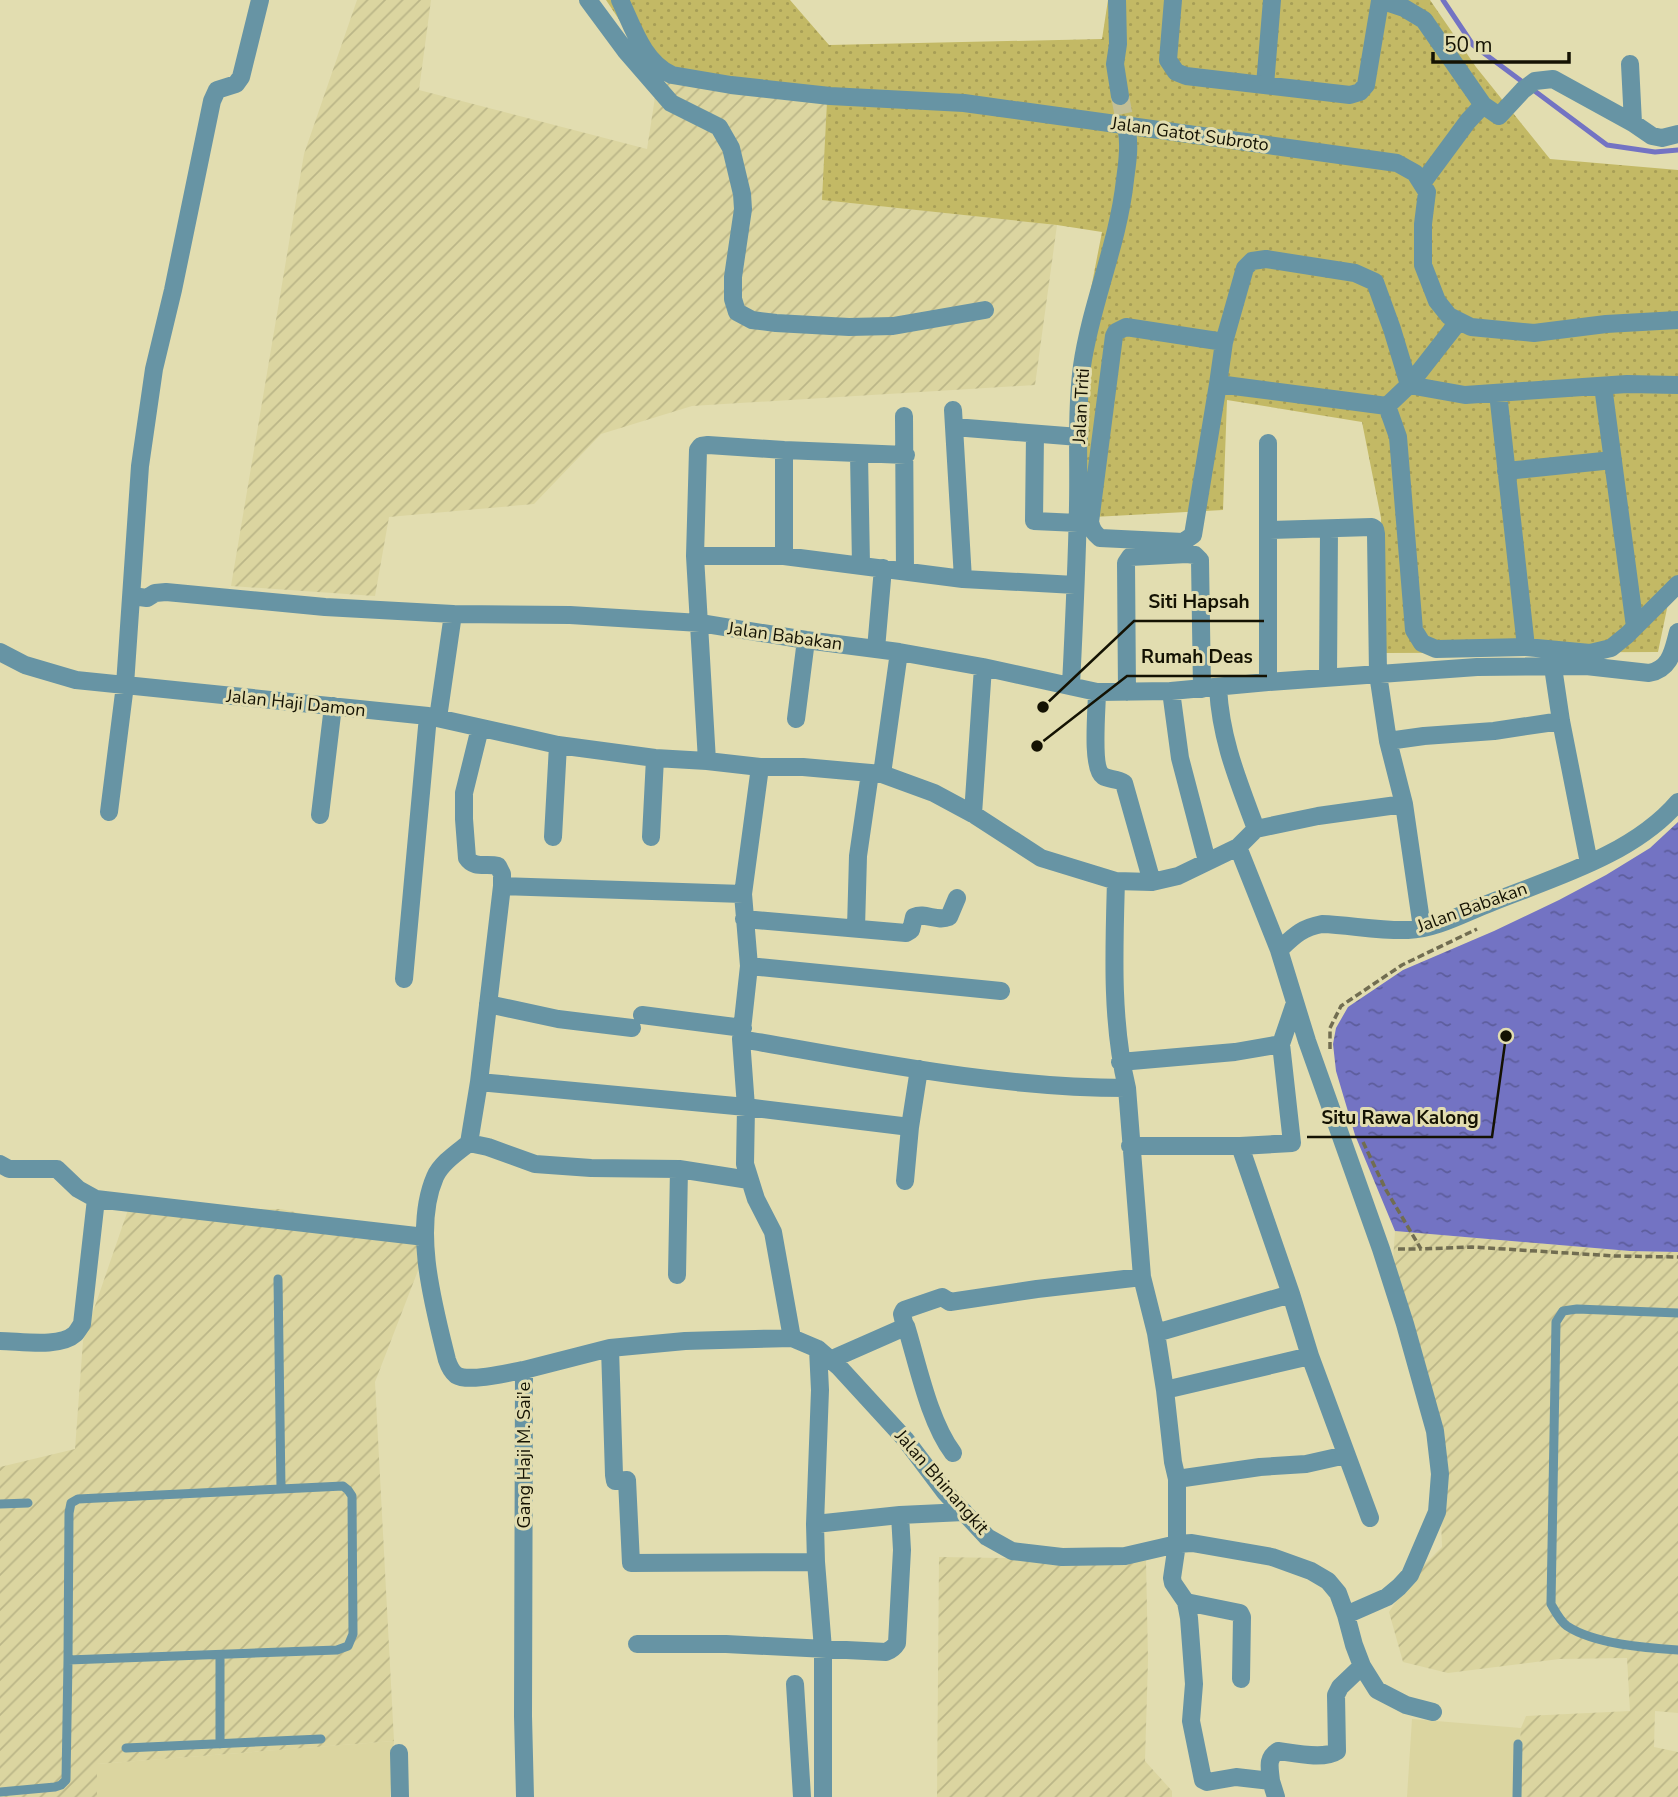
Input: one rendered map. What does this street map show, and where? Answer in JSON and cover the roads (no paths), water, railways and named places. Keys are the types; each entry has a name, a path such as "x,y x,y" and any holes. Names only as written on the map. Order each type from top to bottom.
{"street":[{"path":"109,812 125,685 140,466 154,369 212,101 217,90 236,84 241,77 260,0"},
{"path":"588,0 625,50 671,103 719,127 731,148 743,209 733,277 733,299 737,313 752,320 776,323 849,327 893,326 985,310"},
{"name":"Jalan Gatot Subroto","path":"620,0 645,52 663,71 672,75 731,85 830,96 964,103 1131,125 1397,163 1415,173 1423,182"},
{"path":"1117,0 1118,44 1115,64 1120,96"},
{"path":"1173,0 1168,60 1176,72 1186,76 1350,95 1360,92 1366,85 1380,1 1404,8 1424,20 1483,105 1499,116 1529,86 1553,79 1652,136 1662,138 1678,134"},
{"path":"1265,85 1272,0"},
{"path":"1630,64 1633,123"},
{"path":"1483,105 1423,182 1427,192 1423,224 1423,265 1437,301 1450,316 1471,327 1534,333 1606,324 1678,320"},
{"name":"Jalan Triti","path":"1071,685 1082,368 1089,329 1121,212 1128,154 1127,132"},
{"path":"1224,342 1126,327 1116,332 1090,523 1092,530 1100,538 1183,542 1193,535 1224,342 1245,268 1252,261 1266,259 1355,273 1375,282 1409,385"},
{"path":"1387,406 1409,385 1459,321"},
{"path":"1218,384 1387,406"},
{"path":"1409,385 1465,395 1627,384 1678,385"},
{"path":"1603,386 1636,627"},
{"path":"1498,393 1526,648"},
{"path":"1387,406 1398,437 1413,630 1422,643 1436,649 1526,648 1590,653 1611,648 1636,627 1678,583"},
{"path":"904,416 905,571"},
{"path":"963,579 954,419 1035,434 1079,437"},
{"path":"1035,434 1034,521 1078,523"},
{"path":"1268,443 1268,682"},
{"path":"707,761 695,556 698,450 701,446 708,445 906,455"},
{"path":"784,450 784,556"},
{"path":"859,454 861,565"},
{"path":"1506,471 1613,460"},
{"path":"1268,530 1372,527 1375,530 1378,674 1388,741 1404,804 1422,928"},
{"path":"1328,677 1329,529"},
{"path":"1127,692 1126,563 1130,557 1138,556 1195,555 1200,560 1210,688 1219,711 1230,758 1256,829"},
{"path":"695,556 784,556 963,579 1075,585"},
{"path":"876,649 883,568"},
{"name":"Jalan Babakan","path":"131,596 147,598 155,593 166,592 248,601 453,614 570,615 700,623 899,652 1097,692 1171,691 1477,667 1586,666 1649,673 1658,671 1670,660 1678,632"},
{"path":"404,979 433,717 453,614"},
{"path":"796,719 806,640"},
{"path":"856,928 858,856 899,652"},
{"name":"Jalan Haji Damon","path":"0,653 25,665 76,680 433,717 558,746 655,758"},
{"path":"973,814 983,667"},
{"path":"1553,667 1560,722 1589,863"},
{"path":"1171,691 1181,758 1207,861"},
{"path":"1097,692 1096,761 1099,773 1124,783 1152,882"},
{"path":"320,815 333,706"},
{"path":"1388,741 1560,722"},
{"path":"480,729 464,793 467,858 474,865 498,866 502,874 502,886 470,1143 435,1175 428,1202 426,1259 433,1301 450,1369 456,1374 471,1378 524,1370"},
{"path":"553,837 558,746"},
{"path":"651,836 655,758 876,773 934,793 973,814 1041,858 1116,881 1152,882 1178,876 1238,846 1256,829 1318,816 1404,804"},
{"path":"760,767 743,894 749,966 742,1034 746,1107 745,1164 757,1199 773,1232 792,1338"},
{"name":"Jalan Babakan","path":"1279,950 1309,926 1322,924 1409,930 1451,918 1589,863 1626,844 1651,827 1678,802"},
{"path":"1238,846 1279,950 1377,1237 1435,1431 1440,1474 1437,1512 1410,1575 1387,1597 1346,1615"},
{"path":"1116,881 1115,984 1121,1062 1127,1088 1142,1278 1156,1333 1177,1479 1177,1544 1172,1578 1186,1602 1189,1618 1194,1684 1191,1721 1203,1780 1207,1782 1241,1777 1274,1789 1270,1760 1278,1751 1324,1756 1337,1751 1335,1695 1362,1667"},
{"path":"502,886 743,894"},
{"path":"744,919 906,933 911,930 914,917 919,915 944,919 949,917 957,898"},
{"path":"749,966 1001,991"},
{"path":"1130,1146 1292,1143 1281,1044 1295,1003"},
{"path":"488,1004 558,1019 637,1022 742,1034 919,1069 997,1080 1077,1088 1127,1088"},
{"path":"1121,1062 1236,1052 1281,1044"},
{"path":"905,1181 919,1069"},
{"path":"479,1082 746,1107 910,1126"},
{"path":"470,1143 535,1164 680,1169 750,1180"},
{"path":"1240,1146 1310,1356 1370,1518"},
{"path":"0,1164 9,1169 57,1169 78,1189 96,1199 425,1237"},
{"path":"677,1275 680,1169"},
{"path":"0,1341 55,1343 76,1334 82,1324 96,1199"},
{"path":"953,1453 934,1417 902,1314 904,1310 942,1297 950,1302 1037,1289 1142,1278"},
{"path":"1156,1333 1291,1294"},
{"path":"823,1797 823,1649 816,1562 816,1524 820,1390 824,1354 906,1326"},
{"name":"Gang Haji M. Sai'e","path":"525,1797 524,1370 610,1348 685,1341 792,1338 824,1354"},
{"path":"610,1348 614,1475 615,1480 627,1480 631,1563 816,1562"},
{"name":"Jalan Bhinangkit","path":"824,1354 905,1439 945,1492 964,1512 987,1536 1012,1551 1062,1557 1125,1556 1192,1543 1272,1557 1311,1571 1328,1581 1338,1593 1362,1667 1377,1690 1406,1705 1433,1712"},
{"path":"1165,1390 1310,1356"},
{"path":"1177,1479 1259,1467 1306,1464 1346,1455"},
{"path":"816,1524 900,1515 964,1512"},
{"path":"637,1644 726,1644 886,1653 895,1648 897,1643 902,1550 900,1515"},
{"path":"1186,1602 1240,1613 1241,1679"},
{"path":"795,1684 802,1797"},
{"path":"399,1753 400,1797"}],"lane":[{"path":"278,1279 281,1489"},
{"path":"1678,1312 1577,1309 1563,1311 1556,1322 1550,1604 1565,1625 1588,1636 1642,1648 1678,1650"},
{"path":"0,1792 55,1787 66,1780 69,1513 71,1503 78,1499 343,1486 352,1496 354,1634 348,1646 337,1650 68,1660"},
{"path":"0,1504 28,1503"},
{"path":"220,1655 220,1744"},
{"path":"126,1748 321,1739"},
{"path":"1517,1797 1518,1744"}],"water":[{"path":"1678,822 1678,1252 1630,1251 1395,1231 1355,1135 1336,1071 1333,1044 1336,1028 1348,1007 1403,970 1494,931 1606,875 1650,848"}],"waterway":[{"path":"1443,0 1473,45 1524,83"},
{"path":"1532,89 1607,145 1655,152 1678,150"}],"tunnel":[{"path":"1120,96 1127,132"}],"place":[{"name":"Siti Hapsah","path":"1043,707"},
{"name":"Rumah Deas","path":"1037,746"},
{"name":"Situ Rawa Kalong","path":"1506,1036"}]}
